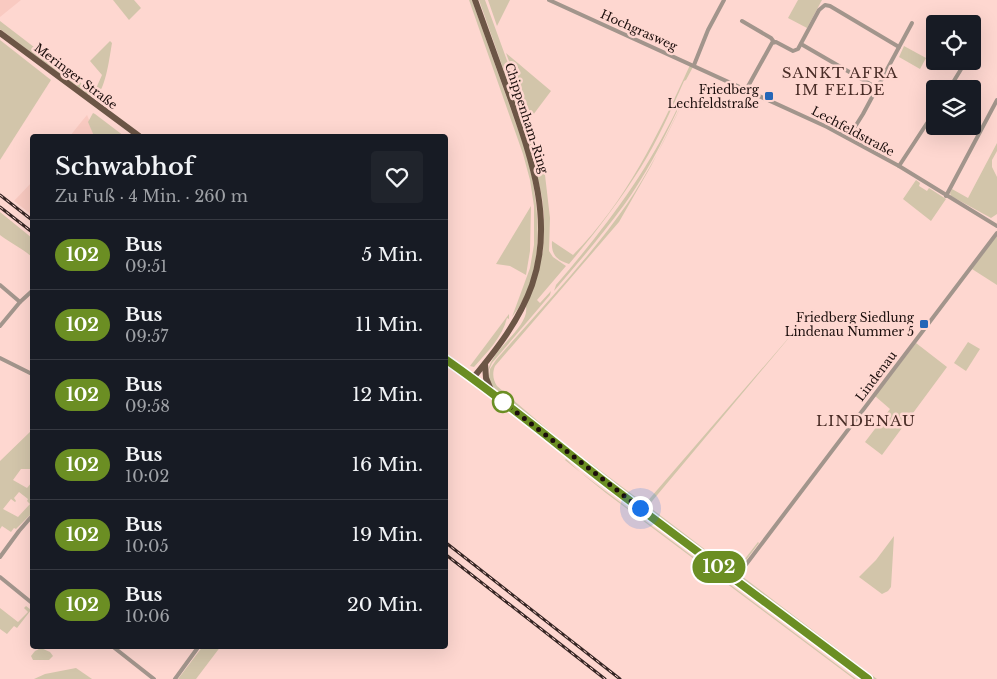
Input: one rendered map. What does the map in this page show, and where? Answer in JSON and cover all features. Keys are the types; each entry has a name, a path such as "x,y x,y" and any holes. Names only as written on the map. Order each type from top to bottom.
{"main road":[{"name":"Chippenham-Ring","path":"473,378 505,338 524,305 538,261 541,228 540,202 529,153 475,0"},
{"name":"Meringer Straße","path":"0,33 136,134"},
{"path":"448,361 473,378 550,440 868,679"},
{"path":"485,364 486,378 493,394"}],"street":[{"name":"Hochgrasweg","path":"549,0 694,65"},
{"path":"694,65 708,30 724,0"},
{"path":"742,22 771,38 774,42 793,51 798,49 822,7 828,5 899,47"},
{"path":"848,138 912,23"},
{"path":"746,90 774,42"},
{"path":"801,44 877,88"},
{"name":"Lechfeldstraße","path":"694,65 848,138 899,166 997,226"},
{"path":"946,196 997,100"},
{"path":"899,166 926,124"},
{"name":"Lindenau","path":"735,579 997,232"},
{"path":"0,285 20,302"},
{"path":"0,326 30,293"},
{"path":"0,358 30,373"},
{"path":"0,557 30,518"},
{"path":"0,578 30,601"},
{"path":"116,649 154,679"},
{"path":"175,679 197,649"}],"shaded area":[{"path":"0,0 21,0 0,17"},
{"path":"113,0 134,0 141,8 129,20"},
{"path":"469,0 472,0 525,149 537,213 538,236 536,258 531,279 524,299 512,317 530,268 534,245 534,206 523,154"},
{"path":"479,0 485,0 529,121 545,175 550,218 549,251 553,257 566,266 537,300 540,303 551,291 550,295 492,363 488,372 490,363 495,355 516,330 526,314 526,306 543,251 544,217 542,197 530,145"},
{"path":"488,0 510,0 497,26"},
{"path":"798,0 822,0 807,28 788,18"},
{"path":"0,21 94,93 102,75 90,61 110,41 112,43 109,62 100,91 96,96 89,96 0,29"},
{"path":"0,40 51,80 0,160"},
{"path":"904,46 926,58 920,69 899,57"},
{"path":"506,53 551,91 530,119"},
{"path":"690,65 693,67 684,81 653,146 633,180 611,211 640,166"},
{"path":"682,104 670,130 658,153"},
{"path":"677,109 659,147 632,194 599,238 554,291 556,285 607,223 637,180"},
{"path":"93,113 121,134 93,134 88,122"},
{"path":"87,115 95,134 72,134"},
{"path":"997,143 997,151 992,160 992,167 997,177 997,214 991,218 951,196 950,193 952,189 968,198"},
{"path":"658,153 619,222 495,366 493,371 494,379 497,386 561,441 645,504 798,327 648,506 732,570 737,569 758,542 737,572 734,573 553,438 492,386 488,378 490,369 496,360 580,265 612,225 635,192"},
{"path":"916,180 920,183 919,186 927,191 929,188 946,199 931,221 903,199"},
{"path":"30,184 30,213 14,201"},
{"path":"531,206 530,251 526,275 510,266 496,264"},
{"path":"0,212 30,236 30,256 24,251 0,235"},
{"path":"608,214 569,264 555,256 552,250 552,241 573,255"},
{"path":"997,235 997,285 972,269"},
{"path":"509,314 509,319 507,318 502,332 494,344 474,367 470,366"},
{"path":"968,342 980,349 966,371 954,363"},
{"path":"916,343 947,367 882,455 865,442 890,409 875,396"},
{"path":"30,432 30,469 21,469 13,480 27,488 30,484 30,504 30,515 11,532 2,526 0,529 0,461","holes":["19,492 28,499 27,501 30,504 18,517 3,509 11,499 16,501 14,498"]},
{"path":"568,458 863,679 860,679 627,505"},
{"path":"565,460 580,472 856,679 606,493"},
{"path":"894,536 891,587 882,594 859,577 876,560"},
{"path":"743,571 743,577 877,679 873,679 741,579"},
{"path":"26,606 30,611 17,628 14,626 7,634 0,629 0,608 18,622 28,612 24,608"},
{"path":"43,649 53,656 49,660 33,660 31,656 35,651"},
{"path":"201,649 219,649 196,679 178,679"},
{"path":"76,668 92,679 34,679 45,674"}],"railway":[{"path":"0,195 30,218"},
{"path":"0,207 30,230"},
{"path":"448,544 620,679"},
{"path":"448,556 605,679"}],"bus line":[{"name":"102","path":"448,361 473,378 550,440 868,679"}],"place":[{"name":"Friedberg Lechfeldstraße","path":"769,96"},
{"name":"Friedberg Siedlung Lindenau Nummer 5","path":"924,324"}],"district":[{"name":"SANKT AFRA IM FELDE","path":"840,80"},
{"name":"LINDENAU","path":"866,420"}],"route":[{"path":"503,402 640,508"}]}
